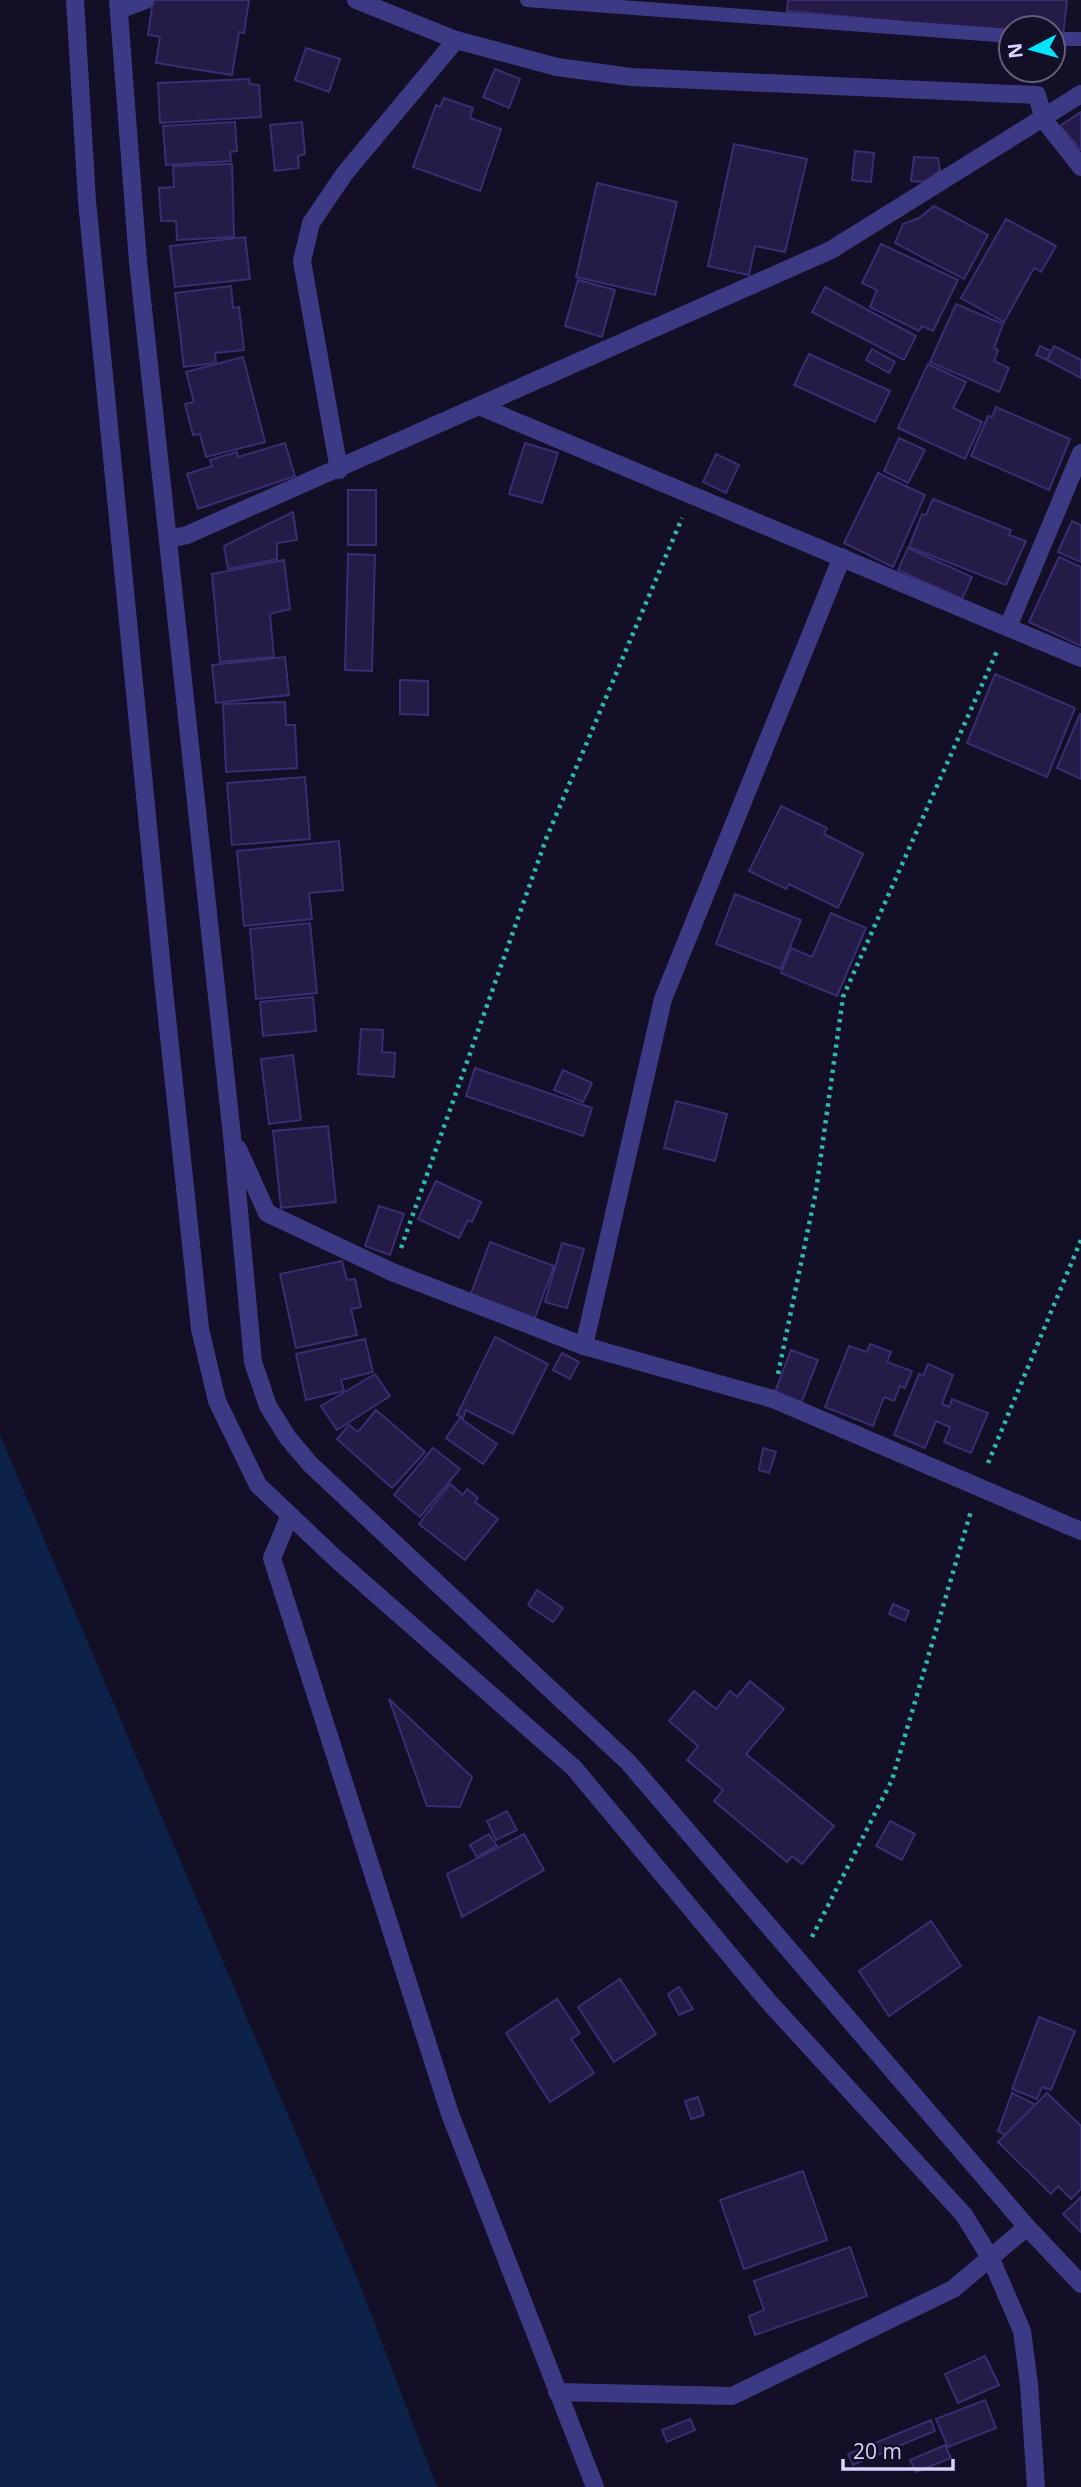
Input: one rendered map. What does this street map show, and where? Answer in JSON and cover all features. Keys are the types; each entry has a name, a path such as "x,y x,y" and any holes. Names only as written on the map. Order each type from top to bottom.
{"street":[{"path":"75,0 87,201 118,539 200,1329 217,1401 258,1485 574,1768 768,2001 964,2215 991,2259 1022,2331 1029,2384 1036,2487"},
{"path":"145,0 118,5 138,262 232,1136 253,1362 268,1406 288,1438 310,1464 628,1762 1027,2227 1081,2284"},
{"path":"356,0 456,40 557,67 631,77 1037,95 1044,120 1081,167"},
{"path":"339,470 302,261 311,223 345,173 456,40"},
{"path":"169,539 187,535 339,470 831,250 1044,120 1081,94"},
{"path":"479,406 1081,658"},
{"path":"1008,626 1081,453"},
{"path":"584,1346 663,999 842,557"},
{"path":"232,1136 267,1213 392,1272 584,1346 773,1399 1081,1531"},
{"path":"290,1515 272,1558 450,2115 595,2487"},
{"path":"556,2392 732,2396 953,2289 1027,2227"}],"lane":[{"path":"527,0 997,35"}],"path":[{"path":"392,1272 546,839 692,495"},
{"path":"773,1399 816,1191 843,997 1008,626"},
{"path":"800,1962 892,1780 978,1486 1081,1240"}],"water":[{"path":"0,1435 358,2280 437,2487 0,2487"}],"building":[{"path":"153,0 249,0 244,33 239,32 232,75 156,63 160,37 148,35"},
{"path":"788,0 1067,0 1065,14 997,14 997,31 787,11"},
{"path":"306,48 340,59 329,92 295,80"},
{"path":"495,69 520,79 509,108 483,97"},
{"path":"249,79 250,84 259,85 261,117 160,123 158,83"},
{"path":"444,98 473,108 470,118 501,129 480,191 413,167 436,105 440,107"},
{"path":"1081,112 1081,150 1060,126"},
{"path":"235,122 237,151 230,152 231,161 166,165 163,126"},
{"path":"302,122 305,154 298,156 299,168 275,171 270,125"},
{"path":"734,144 807,159 785,252 755,246 749,275 708,266"},
{"path":"855,151 874,153 871,182 852,180"},
{"path":"914,157 938,158 940,171 924,182 911,181"},
{"path":"232,164 234,237 177,240 176,221 161,221 159,188 174,187 173,166"},
{"path":"597,183 677,202 655,295 576,277"},
{"path":"934,206 988,235 964,279 895,243 903,224 919,218"},
{"path":"1006,219 1056,246 1041,272 1034,268 1004,322 961,298"},
{"path":"245,237 250,279 175,287 170,246"},
{"path":"881,244 958,280 933,331 922,326 919,331 870,307 877,290 862,283"},
{"path":"578,280 615,290 602,337 565,326"},
{"path":"231,286 233,308 239,307 244,350 215,353 216,363 184,367 175,293"},
{"path":"825,287 916,336 904,360 812,312"},
{"path":"956,304 1003,324 994,348 998,350 994,361 1009,368 999,392 930,362"},
{"path":"1040,346 1051,351 1047,360 1036,355"},
{"path":"1054,346 1081,360 1081,378 1047,360"},
{"path":"872,349 895,362 889,373 866,360"},
{"path":"809,354 890,391 875,422 794,385"},
{"path":"243,357 265,442 206,457 200,434 193,435 185,404 194,402 186,372"},
{"path":"928,364 966,382 953,408 982,422 965,459 898,428"},
{"path":"996,407 1070,439 1049,490 971,456 988,416 992,417"},
{"path":"899,438 925,450 908,483 884,471"},
{"path":"285,443 295,476 198,509 187,474 212,466 210,460 237,452 238,457"},
{"path":"525,443 558,453 542,503 509,494"},
{"path":"716,454 739,465 726,493 703,482"},
{"path":"878,473 925,495 893,567 844,543"},
{"path":"348,490 376,490 376,545 348,545"},
{"path":"933,499 1011,530 1009,535 1026,541 1006,585 909,547 922,514 926,515"},
{"path":"293,512 297,540 277,543 277,559 228,569 224,546"},
{"path":"1072,521 1081,525 1081,562 1058,552"},
{"path":"908,548 972,577 962,599 898,570"},
{"path":"348,554 375,555 372,671 345,670"},
{"path":"1059,557 1081,567 1081,646 1029,622"},
{"path":"284,560 290,609 270,614 274,657 220,662 212,574"},
{"path":"285,657 289,695 216,703 212,665"},
{"path":"995,674 1075,708 1047,777 967,743"},
{"path":"400,680 428,681 428,715 400,714"},
{"path":"285,702 286,725 295,725 297,768 226,772 223,704"},
{"path":"1081,715 1081,779 1057,768"},
{"path":"305,777 310,839 232,845 227,783"},
{"path":"781,806 827,828 824,834 863,854 838,908 789,884 786,889 749,871"},
{"path":"339,841 343,890 309,893 312,919 244,926 237,851"},
{"path":"735,894 801,920 781,969 716,944"},
{"path":"831,913 866,928 837,996 781,973 791,948 812,957"},
{"path":"310,923 317,993 256,999 250,929"},
{"path":"313,997 316,1031 263,1036 260,1002"},
{"path":"361,1029 383,1030 382,1052 395,1053 394,1077 358,1074"},
{"path":"293,1055 301,1120 269,1124 261,1059"},
{"path":"475,1068 592,1108 583,1136 466,1096"},
{"path":"563,1070 592,1083 583,1102 554,1090"},
{"path":"676,1101 727,1114 715,1161 664,1148"},
{"path":"328,1126 336,1202 281,1208 273,1131"},
{"path":"436,1181 481,1202 472,1222 468,1220 459,1238 418,1219"},
{"path":"379,1206 404,1214 390,1255 365,1246"},
{"path":"490,1242 554,1266 534,1320 470,1296"},
{"path":"562,1243 584,1249 567,1308 545,1302"},
{"path":"342,1261 347,1280 355,1279 361,1307 351,1309 357,1335 296,1348 280,1274"},
{"path":"495,1337 548,1364 513,1434 466,1410 463,1418 457,1415"},
{"path":"365,1339 373,1372 341,1380 344,1391 306,1400 296,1354"},
{"path":"870,1344 891,1352 887,1362 912,1371 905,1388 900,1386 894,1401 884,1397 873,1426 825,1407 849,1346 867,1352"},
{"path":"791,1350 818,1360 801,1403 775,1392"},
{"path":"562,1353 579,1362 570,1379 553,1370"},
{"path":"928,1364 953,1375 942,1404 949,1407 952,1399 988,1413 971,1453 944,1442 950,1427 936,1421 925,1448 894,1435 919,1374 923,1376"},
{"path":"375,1374 390,1396 337,1430 321,1406"},
{"path":"376,1410 425,1452 392,1488 337,1439 349,1425 358,1432"},
{"path":"460,1418 497,1444 483,1464 446,1438"},
{"path":"433,1448 460,1469 420,1517 394,1495"},
{"path":"763,1448 776,1452 769,1473 759,1470"},
{"path":"450,1484 463,1495 467,1489 478,1498 475,1502 498,1519 465,1560 419,1524"},
{"path":"537,1590 563,1608 553,1622 528,1605"},
{"path":"893,1604 909,1611 905,1621 889,1614"},
{"path":"750,1681 784,1709 746,1754 834,1826 802,1864 792,1856 787,1862 714,1801 723,1790 687,1760 698,1746 669,1721 694,1691 716,1709 730,1691 737,1697"},
{"path":"389,1699 472,1777 460,1807 427,1806"},
{"path":"507,1811 517,1830 496,1840 487,1821"},
{"path":"890,1821 915,1834 902,1860 876,1846"},
{"path":"489,1834 497,1846 477,1857 470,1845"},
{"path":"524,1834 544,1870 462,1917 447,1874"},
{"path":"931,1921 961,1966 889,2016 859,1971"},
{"path":"620,1979 656,2034 614,2062 578,2007"},
{"path":"679,1987 693,2009 679,2015 668,1994"},
{"path":"557,1999 580,2033 571,2039 594,2073 550,2102 506,2033"},
{"path":"1039,2017 1075,2031 1051,2090 1042,2087 1037,2099 1012,2089"},
{"path":"1012,2093 1036,2105 1005,2135 998,2131"},
{"path":"1047,2093 1081,2126 1081,2189 1071,2199 1058,2186 1051,2194 998,2142"},
{"path":"698,2097 704,2115 691,2119 685,2101"},
{"path":"803,2171 827,2240 744,2269 720,2200"},
{"path":"1081,2197 1081,2232 1063,2214"},
{"path":"850,2247 867,2296 755,2335 749,2316 764,2310 754,2281"},
{"path":"985,2356 999,2385 958,2403 945,2374"},
{"path":"985,2400 996,2428 948,2447 936,2419"},
{"path":"690,2419 695,2430 667,2442 662,2430"},
{"path":"931,2420 935,2431 853,2465 848,2454"},
{"path":"945,2445 951,2458 916,2472 910,2460"}]}
